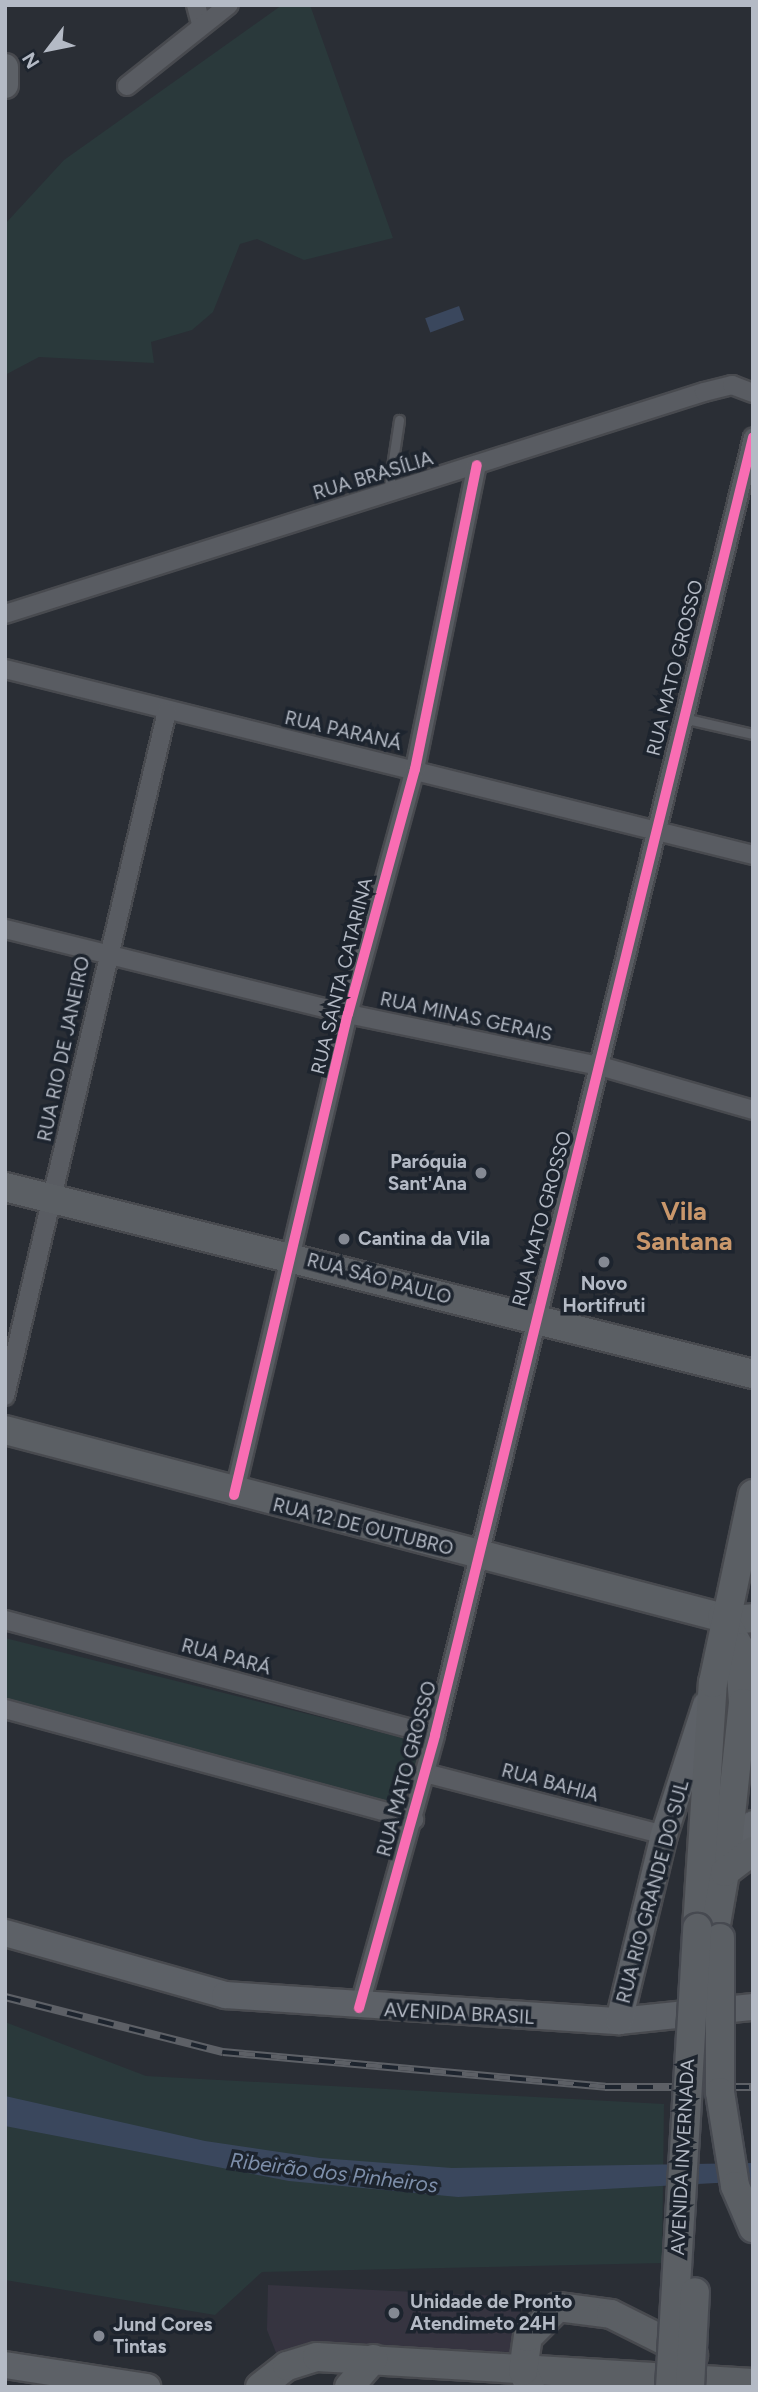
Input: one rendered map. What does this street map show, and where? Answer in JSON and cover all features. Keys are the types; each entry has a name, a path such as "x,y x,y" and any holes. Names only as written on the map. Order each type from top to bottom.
{"main road":[{"path":"5,67 5,85"},
{"name":"RUA SÃO PAULO","path":"5,1187 293,1256 533,1320 753,1374"},
{"name":"RUA 12 DE OUTUBRO","path":"5,1430 233,1495 722,1616 753,1618"},
{"path":"753,1494 722,1616 713,1683 710,1934 720,2092 735,2186 753,2228"},
{"path":"722,1616 742,1659 735,1860"},
{"name":"RUA RIO GRANDE DO SUL","path":"619,2021 664,1835 713,1683"},
{"path":"710,1934 735,1860 753,1824"},
{"name":"AVENIDA BRASIL","path":"5,1933 225,1995 359,2008 619,2021 753,2007"},
{"name":"AVENIDA INVERNADA","path":"670,2387 710,1934"},
{"name":"AVENIDA INVERNADA","path":"690,2387 710,1934"},
{"path":"526,2379 537,2322 571,2304 628,2320 753,2383"},
{"path":"260,2387 287,2366 317,2357 373,2359 526,2379 753,2383"},
{"path":"349,2387 373,2359"},
{"path":"5,2365 147,2387"}],"street":[{"path":"196,5 201,24"},
{"path":"127,86 201,24 229,5"},
{"name":"RUA BRASÍLIA","path":"5,614 704,392 732,385 753,393"},
{"name":"RUA MATO GROSSO","path":"359,2008 414,1819 533,1320 600,1066 653,827 753,437"},
{"name":"RUA SANTA CATARINA","path":"233,1495 293,1256 348,1013 415,769 477,465"},
{"name":"RUA PARANÁ","path":"5,669 167,711 653,827 753,855"},
{"name":"RUA RIO DE JANEIRO","path":"5,1396 54,1200 106,953 167,711"},
{"name":"RUA MINAS GERAIS","path":"5,929 348,1013 600,1066 753,1110"},
{"name":"RUA PARÁ","path":"5,1620 435,1735"},
{"path":"5,1709 414,1819"},
{"name":"RUA BAHIA","path":"425,1773 664,1835"}],"lane":[{"path":"388,493 399,421"},
{"path":"681,718 753,734"}],"shaded area":[{"path":"282,5 310,5 393,238 304,260 257,239 240,244 213,312 192,330 151,342 154,363 39,357 5,375 5,224 64,160"},
{"path":"5,1638 427,1744 410,1816 5,1705"},
{"path":"5,2022 146,2076 664,2104 662,2263 262,2272 215,2315 5,2280"},
{"name":"Unidade de Pronto Atendimeto 24H","path":"268,2285 521,2297 517,2352 307,2349 279,2360 267,2330"}],"water":[{"path":"459,306 464,320 430,332 425,318"},
{"name":"Ribeirão dos Pinheiros","path":"5,2096 205,2141 320,2158 452,2168 753,2163 753,2181 458,2197 289,2181 5,2126"}],"railway":[{"path":"5,1997 223,2052 605,2087 753,2087"}],"cycle path":[{"path":"359,2008 435,1735 753,437"},
{"path":"234,1495 348,1014 415,769 477,465"}],"place":[{"name":"Paróquia Sant'Ana","path":"481,1173"},
{"name":"Cantina da Vila","path":"344,1239"},
{"name":"Novo Hortifruti","path":"604,1262"},
{"name":"Unidade de Pronto Atendimeto 24H","path":"394,2313"},
{"name":"Jund Cores Tintas","path":"99,2336"}],"district":[{"name":"Vila Santana","path":"684,1227"}]}
